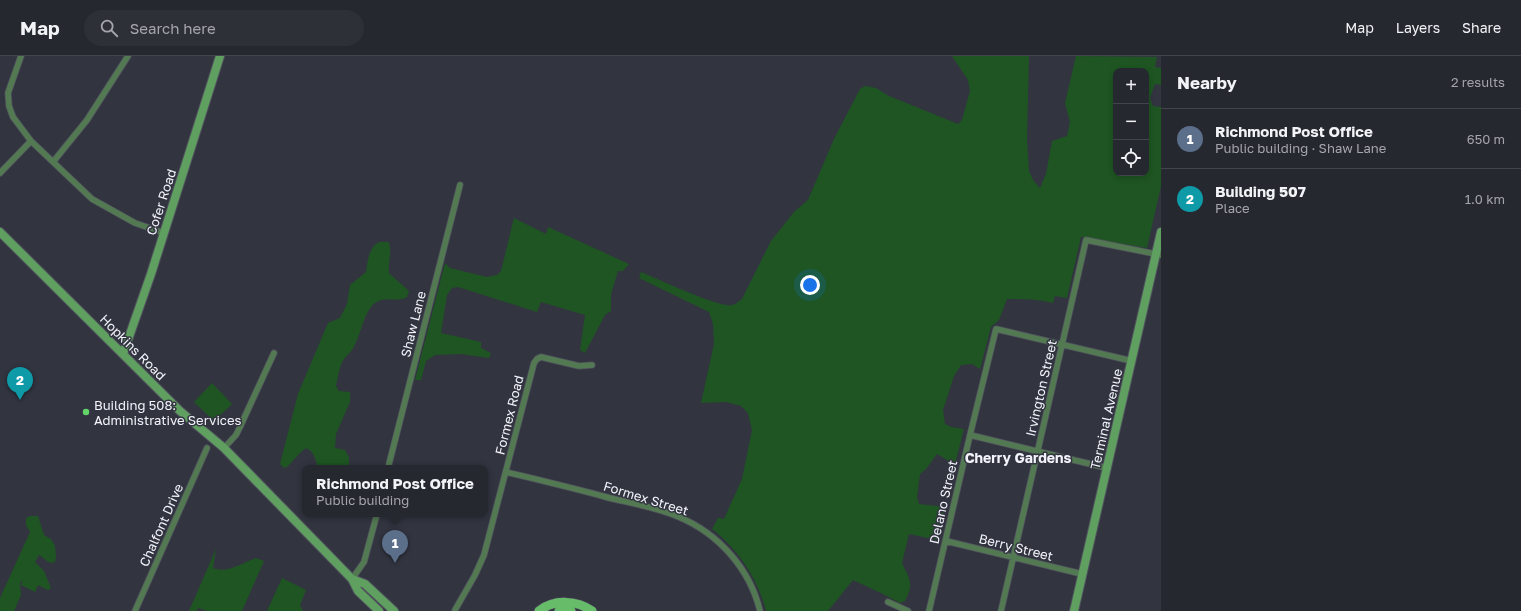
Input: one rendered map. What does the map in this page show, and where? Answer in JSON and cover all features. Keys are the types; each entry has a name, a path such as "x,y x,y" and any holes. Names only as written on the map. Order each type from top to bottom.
{"main road":[{"path":"539,611 550,605 569,602 582,605 592,611"},
{"path":"559,611 572,611"}],"street":[{"path":"21,56 8,93 9,106 12,117 31,141 92,199 135,223 164,233"},
{"path":"53,162 86,120 128,56"},
{"name":"Cofer Road","path":"123,354 164,233 220,56"},
{"path":"0,172 31,141"},
{"name":"Shaw Lane","path":"389,465 460,185"},
{"name":"Hopkins Road","path":"0,232 180,411 224,448 352,579 358,590 379,611"},
{"name":"Terminal Avenue","path":"1074,611 1132,361 1159,254 1161,232"},
{"name":"Irvington Street","path":"1001,611 1086,240 1159,254"},
{"name":"Delano Street","path":"929,611 996,328 1062,345"},
{"path":"1062,345 1132,361"},
{"path":"224,448 238,431 274,353"},
{"name":"Formex Road","path":"455,610 475,575 484,555 532,367 535,361 539,358 545,358 579,366 592,365"},
{"path":"970,435 1107,468"},
{"name":"Chalfont Drive","path":"135,611 207,448"},
{"name":"Formex Street","path":"506,472 654,509 679,517 694,524 720,543 735,560 752,587 760,611"},
{"path":"352,579 364,562 376,517"},
{"name":"Berry Street","path":"946,541 1082,574"},
{"name":"Hopkins Road","path":"352,579 365,584 394,611"},
{"path":"888,602 908,611"}],"green space":[{"path":"952,56 1029,56 1027,139 1029,171 1033,180 1040,188 1046,174 1052,141 1067,136 1070,122 1065,103 1076,56 1157,57 1155,67 1161,68 1161,85 1155,84 1150,98 1153,106 1161,107 1161,186 1147,248 1081,237 1067,298 1055,296 1053,303 1025,299 1007,299 999,320 991,327 980,369 972,364 961,365 954,376 943,410 945,424 951,427 964,429 955,464 937,454 926,469 920,474 917,497 919,504 946,507 937,540 909,534 902,563 910,582 908,595 905,601 900,603 853,580 828,611 766,611 758,588 746,566 730,546 712,529 718,518 724,519 742,479 752,430 748,413 741,406 726,402 701,403 714,344 713,324 709,312 639,278 641,272 714,302 725,305 732,305 736,303 742,299 771,241 794,212 808,200 834,139 860,89 865,86 876,88 889,96 958,124 962,120 970,91 968,80"},
{"path":"514,218 546,234 548,227 629,264 623,271 618,271 611,294 611,311 605,315 585,353 580,350 585,315 541,302 537,312 458,287 452,288 447,295 441,333 481,342 481,348 491,353 489,358 461,354 435,355 426,361 421,380 415,380 445,263 450,268 487,277 497,275 501,271"},
{"path":"379,242 389,242 389,273 409,291 407,297 403,299 387,299 379,301 371,307 365,318 355,345 341,365 336,386 339,391 350,392 350,402 336,434 335,448 345,450 349,458 349,465 317,465 313,454 306,448 287,467 284,468 280,464 298,394 328,323 340,318 347,304 350,285 366,272 368,259 375,245"},
{"path":"212,383 232,404 214,421 194,402"},
{"path":"30,516 38,516 44,535 51,539 55,546 55,562 50,563 39,555 35,562 44,571 51,588 48,590 38,585 35,592 21,585 23,580 20,583 21,595 14,611 0,611 0,598 30,532 26,525 26,518"},
{"path":"216,549 213,568 224,570 229,569 256,558 264,561 242,611 207,611 199,608 196,611 189,611"},
{"path":"282,578 306,590 300,605 303,611 267,611"}],"place":[{"name":"Building 507","path":"20,400"},
{"name":"Building 508: Administrative Services","path":"86,412"},
{"name":"Richmond Post Office","path":"395,563"}],"district":[{"name":"Cherry Gardens","path":"1018,458"}]}
